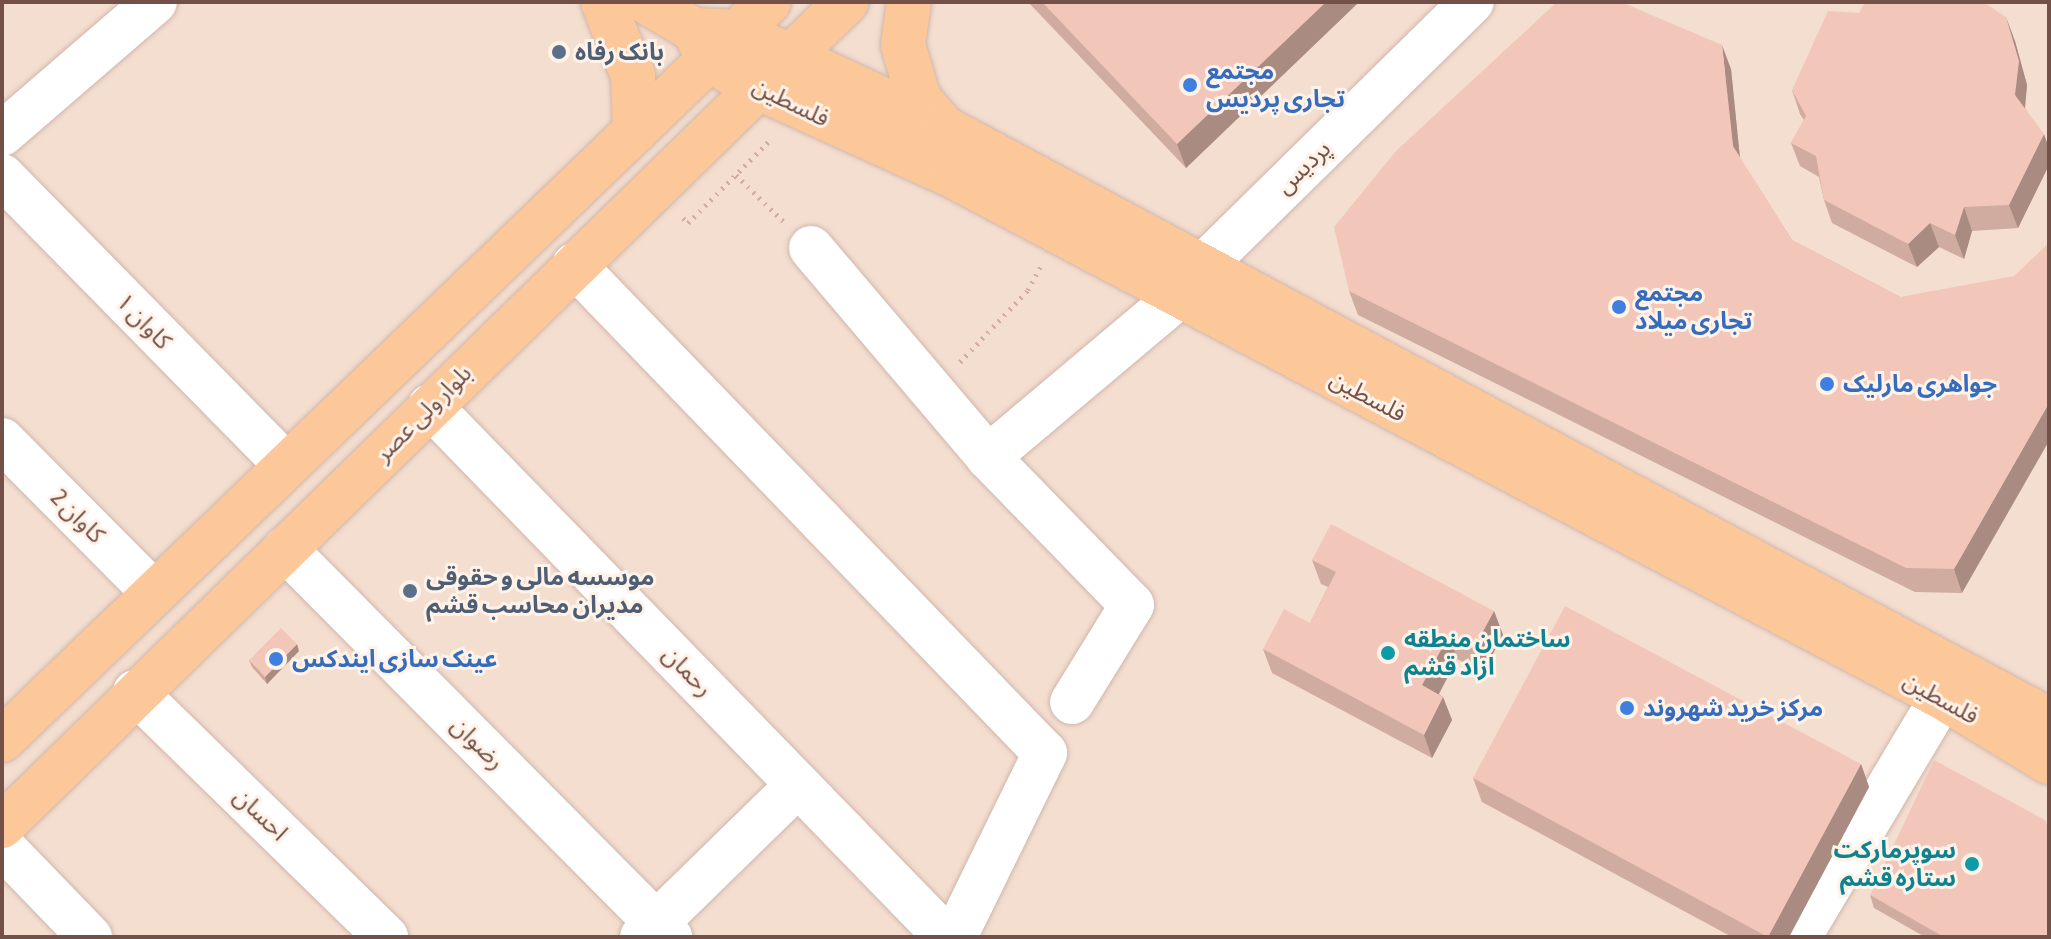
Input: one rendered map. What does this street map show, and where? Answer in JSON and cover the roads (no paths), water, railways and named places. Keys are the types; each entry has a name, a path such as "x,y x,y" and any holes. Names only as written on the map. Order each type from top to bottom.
{"main road":[{"path":"603,2 633,76 635,131"},
{"name":"فلسطین","path":"647,2 714,41 757,87 1058,232 1191,281 2049,720"},
{"path":"2,740 635,131 714,41 769,2"},
{"name":"بلوار ولی عصر","path":"2,826 135,692 757,87 786,55 846,2"},
{"path":"909,2 903,45 919,99 944,128"},
{"name":"فلسطین","path":"714,41 786,55 944,128 1191,281 1942,697 2049,762"}],"street":[{"path":"2,134 155,2"},
{"name":"پردیس","path":"988,457 1191,281 1472,2"},
{"name":"کاوان ۱","path":"2,176 286,465"},
{"path":"811,248 988,457 1132,605 1072,702"},
{"path":"574,265 1045,753 955,937"},
{"name":"رحمان","path":"430,406 946,937"},
{"name":"کاوان 2","path":"2,440 153,592"},
{"name":"رضوان","path":"285,549 656,932"},
{"name":"احسان","path":"135,692 386,937"},
{"path":"1799,937 1942,697"},
{"path":"656,932 798,785"},
{"path":"2,846 90,937"}],"place":[{"name":"بانک رفاه","path":"559,52"},
{"name":"مجتمع تجاری پردیس","path":"1190,85"},
{"name":"مجتمع تجاری میلاد","path":"1619,307"},
{"name":"جواهری مارلیک","path":"1827,384"},
{"name":"موسسه مالی و حقوقی مدیران محاسب قشم","path":"410,591"},
{"name":"ساختمان منطقه ازاد قشم","path":"1388,653"},
{"name":"عینک سازی ایندکس","path":"276,659"},
{"name":"مرکز خرید شهروند","path":"1627,708"},
{"name":"سوپرمارکت ستاره قشم","path":"1972,864"}]}
